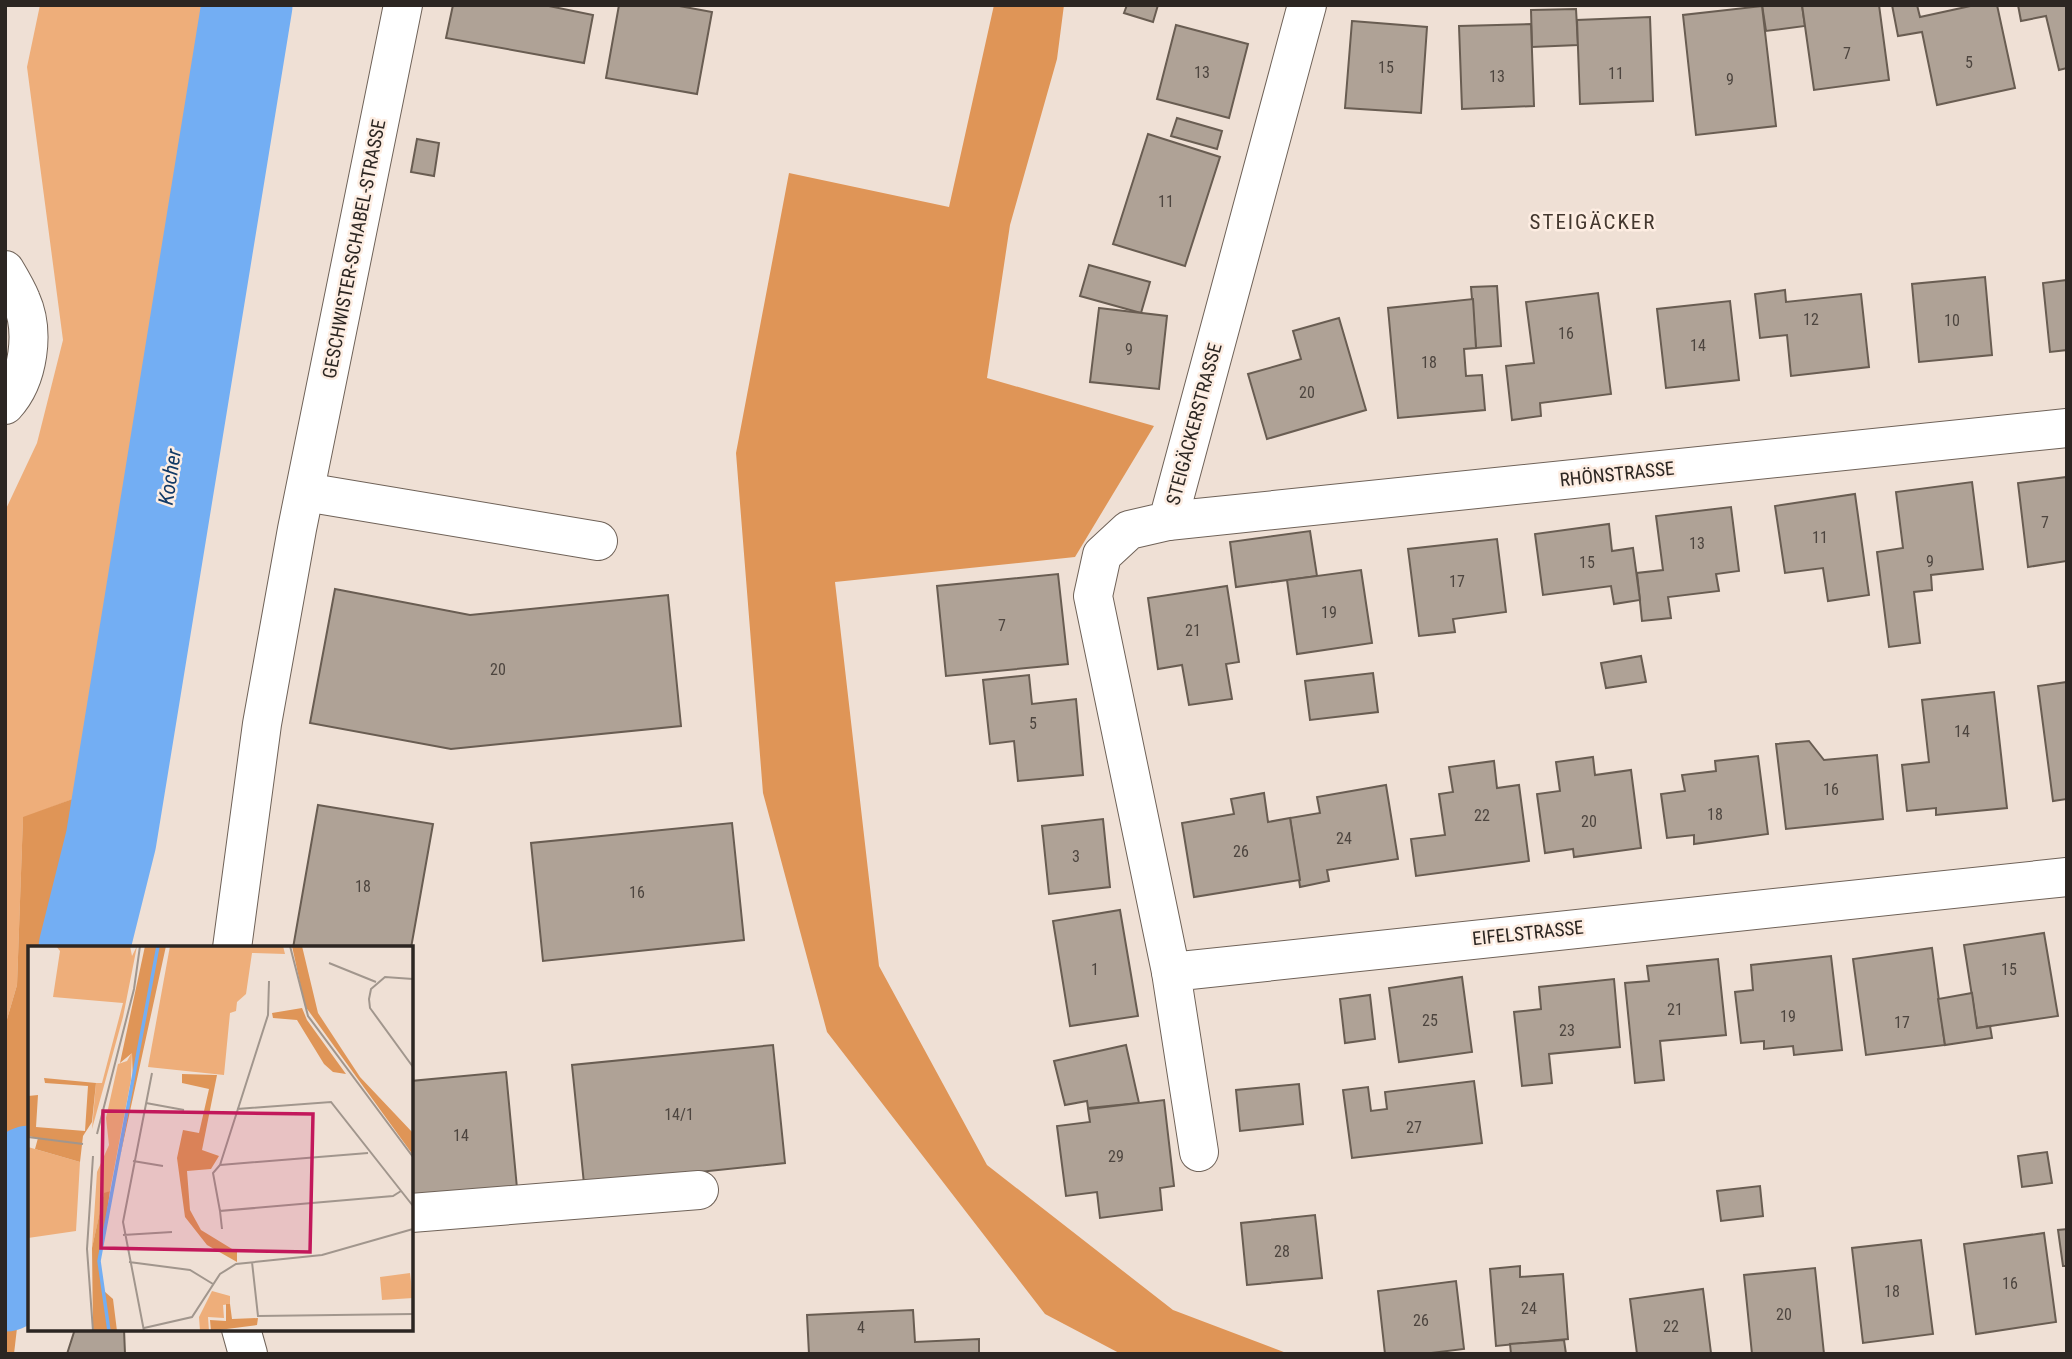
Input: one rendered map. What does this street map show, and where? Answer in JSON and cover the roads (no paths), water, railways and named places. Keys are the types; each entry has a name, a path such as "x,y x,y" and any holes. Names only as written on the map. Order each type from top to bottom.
{"street":[{"name":"GESCHWISTER-SCHABEL-STRASSE","path":"232,946 262,724 305,492 403,5"},
{"name":"STEIGÄCKERSTRASSE","path":"1171,972 1093,596 1102,555 1129,530 1168,521 1307,5"},
{"path":"5,270 23,302 29,335 24,370 5,405"},
{"name":"RHÖNSTRASSE","path":"1168,521 2067,428"},
{"path":"305,492 598,541"},
{"name":"EIFELSTRASSE","path":"1171,972 2067,877"},
{"path":"1171,972 1199,1152"},
{"path":"413,1213 699,1190"},
{"path":"242,1331 248,1354"}],"waterway":[{"name":"Kocher","path":"84,946 111,840 247,5"},
{"name":"Kocher","path":"5,1286 8,1258 28,1179"}],"district":[{"name":"STEIGÄCKER","path":"1593,222"}]}
